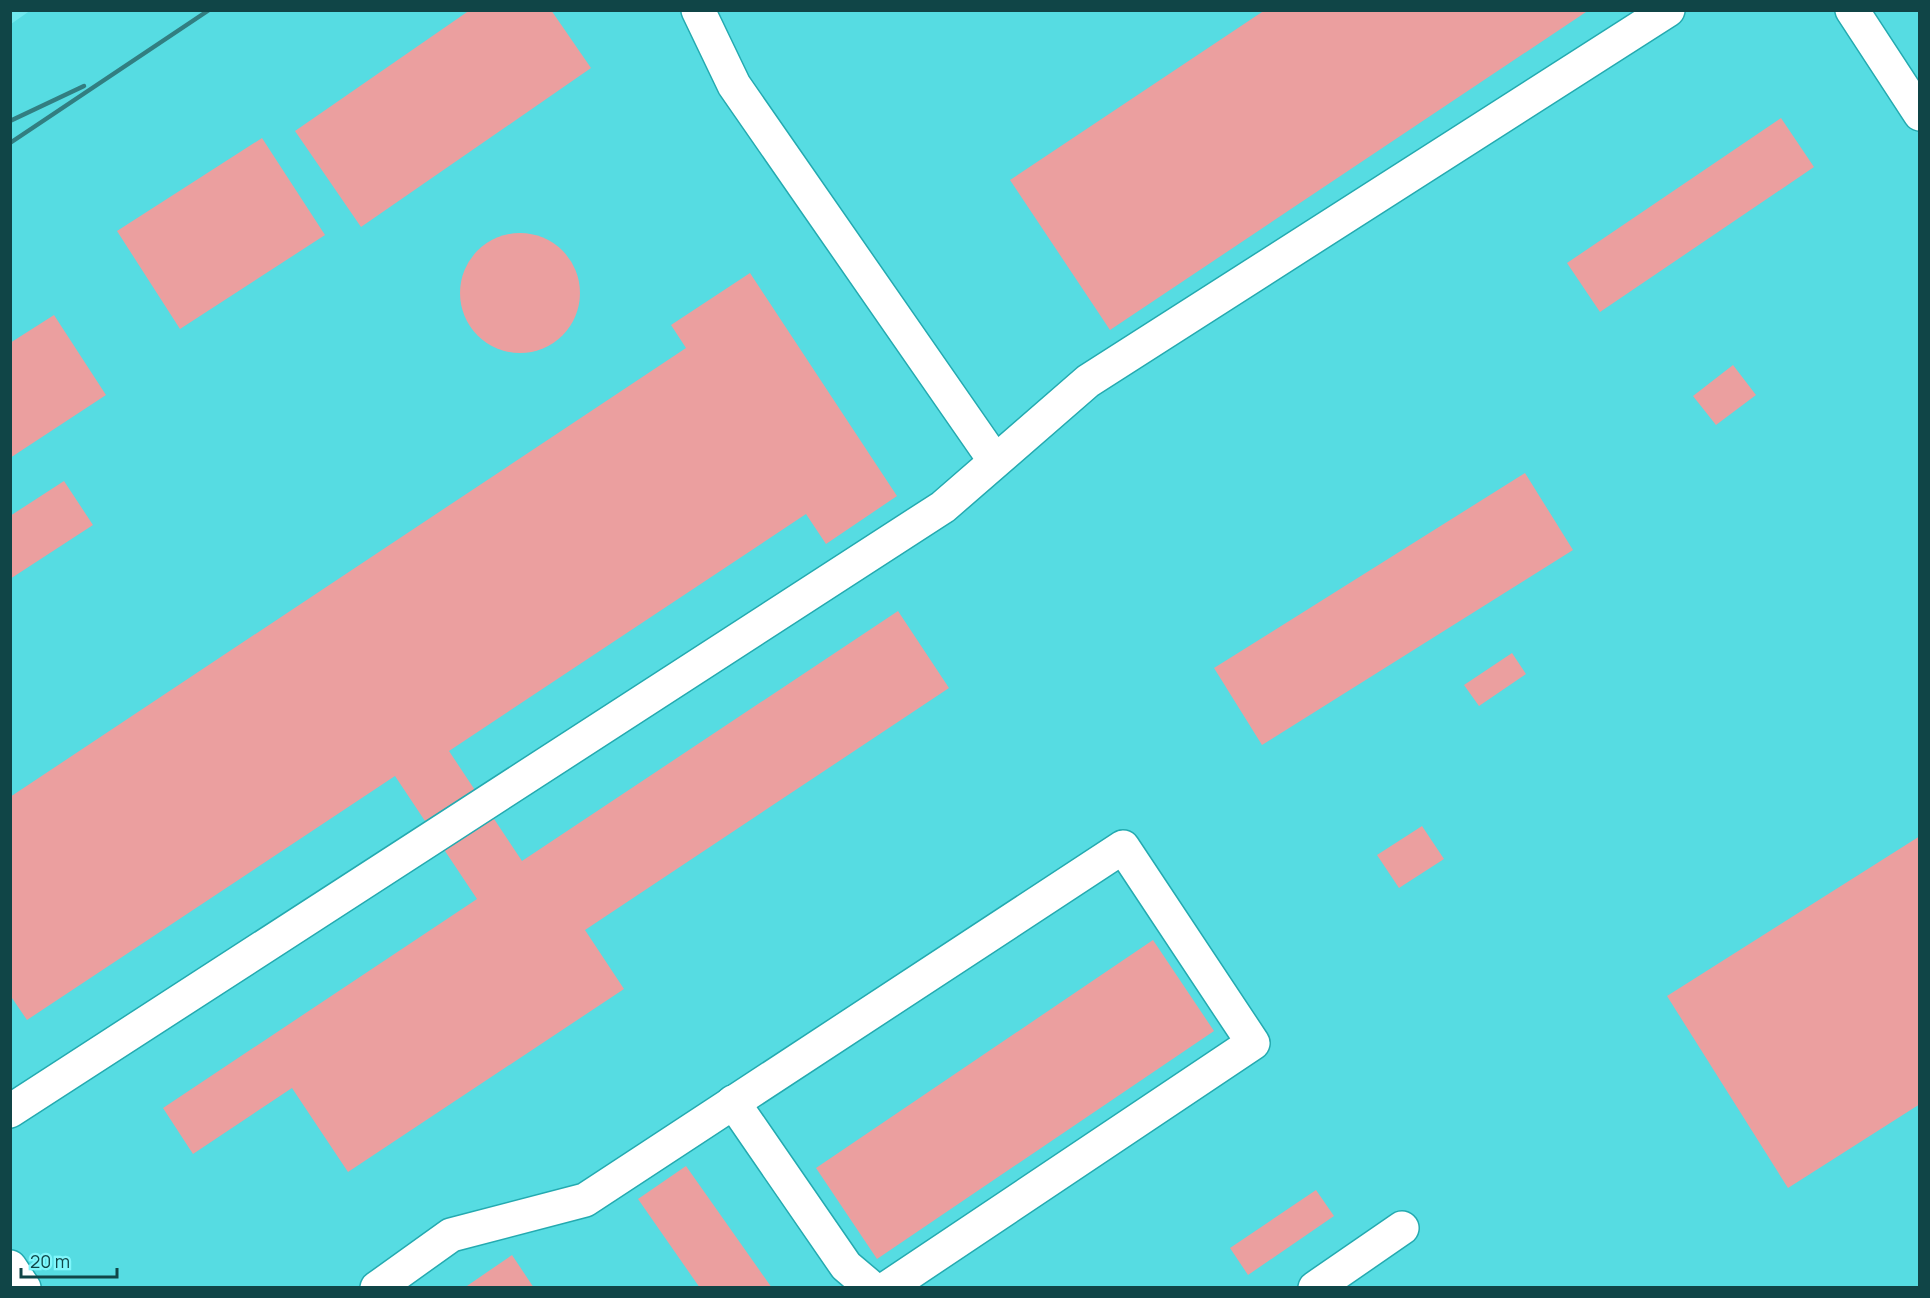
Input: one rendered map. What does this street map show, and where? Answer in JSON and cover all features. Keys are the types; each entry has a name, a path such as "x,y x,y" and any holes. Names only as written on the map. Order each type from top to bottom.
{"lane":[{"path":"698,10 734,85 995,461"},
{"path":"10,1111 943,507 1088,381 1668,10"},
{"path":"1852,10 1920,114"},
{"path":"377,1287 451,1235 585,1200 1123,847 1253,1043 888,1287"},
{"path":"733,1102 846,1266 872,1287"},
{"path":"1315,1287 1402,1228"},
{"path":"10,1267 24,1287"}],"shaded area":[{"path":"31,10 1919,11 1919,1287 11,1288 11,24"}],"building":[{"path":"470,10 551,10 591,68 361,227 295,131"},
{"path":"1265,10 1589,10 1110,330 1010,180"},
{"path":"1781,118 1814,167 1600,312 1567,263"},
{"path":"262,138 325,235 180,329 117,231"},
{"path":"520,233 543,237 563,250 576,270 580,293 576,316 563,336 543,349 520,353 497,349 477,336 464,316 460,293 464,270 477,250 497,237"},
{"path":"750,273 897,496 826,544 806,514 449,751 522,861 898,611 949,688 585,930 624,989 348,1172 292,1088 193,1154 163,1108 477,899 395,776 27,1020 10,995 10,797 686,348 671,325"},
{"path":"54,315 106,395 10,458 10,343"},
{"path":"1733,365 1756,395 1716,425 1693,396"},
{"path":"1525,473 1573,550 1262,745 1214,668"},
{"path":"64,481 93,525 10,579 10,516"},
{"path":"1512,653 1526,674 1479,706 1464,685"},
{"path":"1422,826 1444,859 1399,888 1377,855"},
{"path":"1920,836 1920,1104 1788,1188 1667,996"},
{"path":"1153,940 1214,1031 877,1259 816,1168"},
{"path":"686,1166 772,1288 700,1288 638,1199"},
{"path":"1316,1190 1334,1216 1248,1275 1230,1248"},
{"path":"512,1255 534,1288 464,1288"}],"railway":[{"path":"10,143 209,10"},
{"path":"10,121 84,86"}]}
